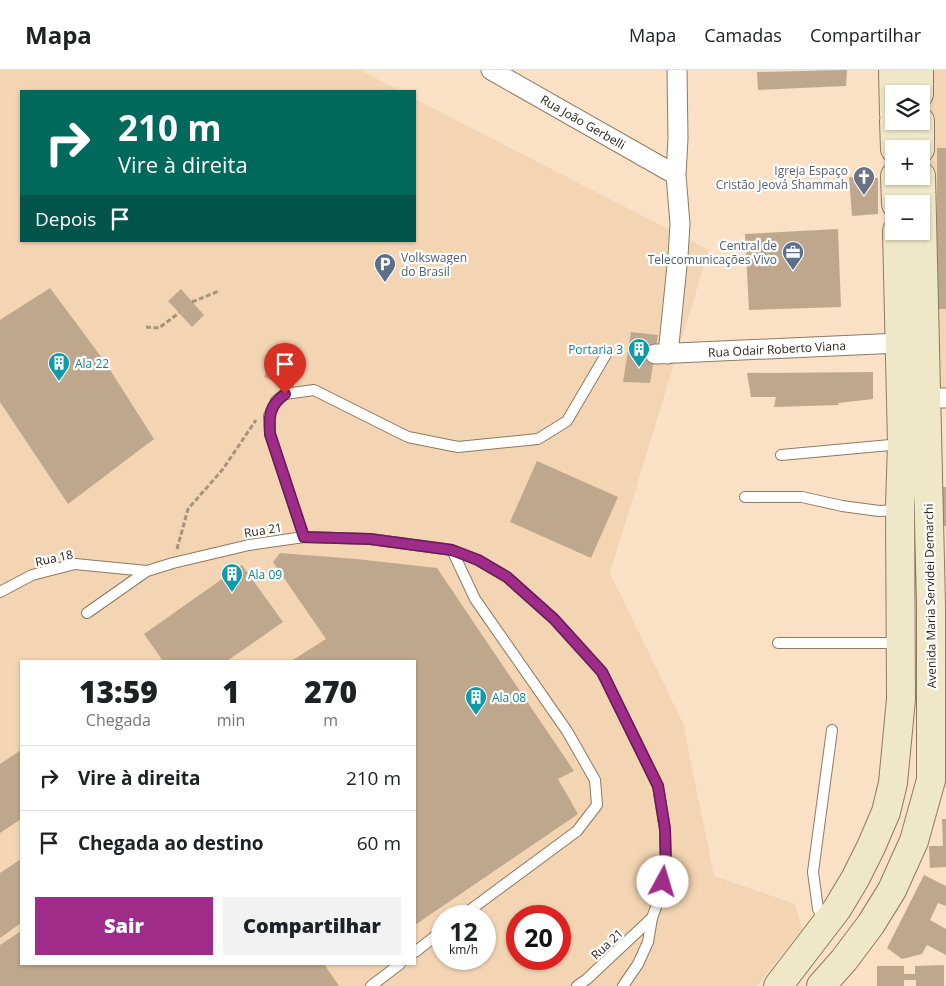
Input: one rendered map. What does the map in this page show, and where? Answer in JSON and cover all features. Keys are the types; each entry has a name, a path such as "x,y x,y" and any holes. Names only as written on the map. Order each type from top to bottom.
{"main road":[{"path":"893,70 893,85"},
{"path":"919,70 919,85"},
{"name":"Avenida Maria Servidei Demarchi","path":"822,986 877,915 892,890 914,841 931,780 938,601 936,398 922,185"},
{"path":"778,986 837,909 855,879 886,812 893,783 902,700 900,510 902,444 897,240"}],"street":[{"name":"Rua João Gerbelli","path":"491,70 676,175"},
{"path":"676,175 678,138 677,70"},
{"name":"Rua Odair Roberto Viana","path":"676,175 680,224 679,240 661,354 900,343"},
{"path":"901,415 936,398"}],"lane":[{"path":"304,537 270,434 269,416 276,401 285,394 314,390 408,437 458,447 538,439 567,422 608,351"},
{"path":"781,455 902,444"},
{"path":"745,497 802,497 870,510 900,510"},
{"name":"Rua 21","path":"87,613 147,571 248,545 304,537 370,539 452,550 478,560 507,577 554,619 602,672 658,786 665,829 666,868 660,896 652,918 648,942 638,964 623,986"},
{"path":"452,550 474,599 572,739 595,780 597,805 577,831 477,905"},
{"name":"Rua 18","path":"0,592 32,575 75,564 147,571"},
{"path":"778,644 901,644"},
{"path":"826,924 818,909 813,872 832,730"},
{"name":"Rua 21","path":"577,986 588,979 652,918"},
{"path":"416,951 431,940"},
{"path":"371,986 399,965"}],"path":[{"path":"192,302 219,291"},
{"path":"146,326 159,328 180,313"},
{"path":"284,370 293,354"},
{"path":"173,563 188,509 223,469 260,413"}],"shaded area":[{"name":"Volkswagen do Brasil","path":"0,70 360,70 399,90 20,90 20,242 416,242 416,100 709,250 610,573 683,723 714,876 795,904 802,929 757,986 0,986"},
{"path":"927,70 946,70 946,387 940,387 929,130 930,85 928,85"}],"building":[{"path":"847,70 846,86 758,90 757,72"},
{"path":"937,148 946,148 946,309 937,309"},
{"name":"Igreja Espaço Cristão Jeová Shammah","path":"849,177 878,178 878,214 852,216"},
{"name":"Central de Telecomunicações Vivo","path":"838,229 841,307 749,310 745,234"},
{"name":"Ala 22","path":"50,288 105,362 154,439 68,504 0,402 0,320"},
{"path":"181,289 204,315 192,327 168,301"},
{"name":"Portaria 3","path":"631,332 658,335 650,383 623,382"},
{"path":"270,364 298,377 292,389 264,377"},
{"path":"873,372 873,399 838,403 839,405 774,407 776,397 751,397 747,373"},
{"path":"537,461 618,497 591,558 510,522"},
{"path":"943,487 946,487 946,526 941,526"},
{"name":"Ala 08","path":"280,553 437,568 574,771 558,779 578,814 444,905 431,905 431,914 416,924 416,660 293,660 326,639 273,562"},
{"name":"Ala 09","path":"242,565 283,622 228,660 162,660 144,634"},
{"path":"20,751 20,820 0,833 0,764"},
{"path":"942,819 946,819 946,867 930,868 929,846 943,846"},
{"path":"20,860 20,924 0,938 0,873"},
{"path":"924,875 946,886 946,906 938,903 930,920 946,929 946,955 927,945 922,954 902,959 887,948"},
{"path":"20,932 20,965 325,965 339,986 0,986 0,945"},
{"path":"944,965 944,986 916,986 916,980 904,980 904,986 877,986 877,966 904,966 904,974 915,974 915,966"}],"place":[{"name":"Igreja Espaço Cristão Jeová Shammah","path":"864,196"},
{"name":"Central de Telecomunicações Vivo","path":"793,271"},
{"name":"Volkswagen do Brasil","path":"385,283"},
{"name":"Portaria 3","path":"639,368"},
{"name":"Ala 22","path":"59,382"},
{"name":"Ala 09","path":"232,593"},
{"name":"Ala 08","path":"476,716"}],"route":[{"path":"285,394 276,401 269,416 270,434 304,537 370,539 452,550 478,560 507,577 554,619 602,672 658,786 665,829 666,868 663,882"}]}
